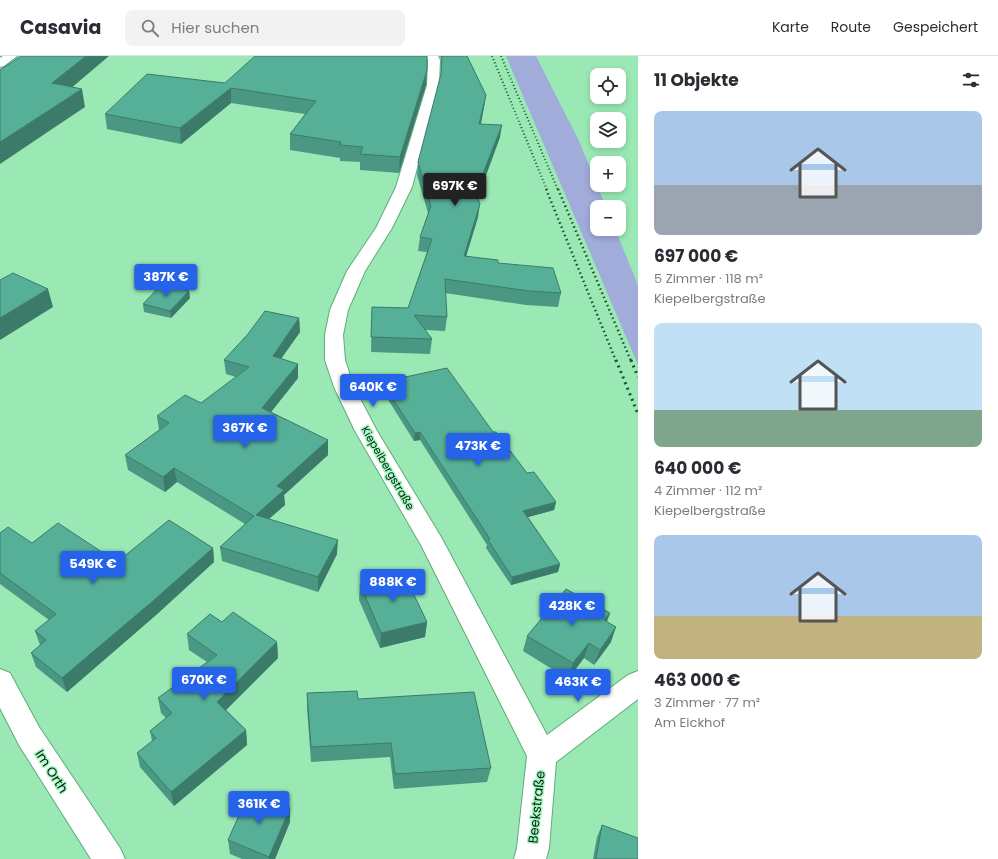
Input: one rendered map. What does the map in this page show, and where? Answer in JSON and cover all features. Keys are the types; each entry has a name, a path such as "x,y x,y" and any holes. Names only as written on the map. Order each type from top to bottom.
{"street":[{"path":"0,63 11,56"},
{"name":"Kiepelbergstraße","path":"432,56 434,60 433,85 404,187 384,228 356,271 339,310 334,335 336,360 344,387 366,431 432,543 542,755"},
{"name":"Im Orth","path":"0,681 29,736 109,859"},
{"path":"542,755 638,683"},
{"name":"Beekstraße","path":"530,859 542,755"}],"shaded area":[{"path":"506,56 536,56 579,141 590,168 590,192 600,192 603,200 590,200 590,236 618,236 638,285 638,365"}],"building":[{"path":"21,56 86,56 52,83 82,89 0,142 0,70"},
{"path":"255,56 427,56 427,70 400,157 360,154 363,147 340,145 341,142 290,134 316,101 231,88 180,128 105,114 147,74 225,83"},
{"path":"442,56 467,56 486,95 479,124 502,125 482,176 469,175 480,204 464,256 498,260 498,263 553,268 561,293 529,291 445,279 447,317 414,315 432,339 371,337 372,307 408,308 432,239 420,237 431,206 418,162 441,74"},
{"path":"13,273 48,289 0,318 0,280"},
{"path":"162,284 189,291 170,311 143,304"},
{"path":"265,311 299,318 273,356 298,364 262,408 328,440 277,486 284,490 256,515 338,540 318,577 220,547 254,516 174,468 163,477 125,455 169,423 157,416 185,395 201,403 249,367 224,360 248,334"},
{"path":"447,368 493,432 496,432 527,473 534,472 556,502 523,511 560,564 512,577 488,540 490,539 420,432 415,433 382,382"},
{"path":"169,520 213,548 62,678 31,653 46,640 35,631 56,614 0,573 0,533 8,527 32,543 58,523 117,562"},
{"path":"404,574 427,622 381,633 360,584"},
{"path":"566,589 610,613 604,620 616,627 600,650 589,643 573,663 527,636"},
{"path":"233,612 277,642 217,702 246,730 171,792 137,753 156,738 150,731 172,713 158,698 217,655 187,634 210,614 222,622"},
{"path":"357,691 358,699 474,692 491,768 395,774 391,743 311,747 307,693"},
{"path":"249,793 290,808 269,857 228,840"},
{"path":"602,825 638,838 638,859 596,859"}],"railway":[{"path":"492,56 547,190"},
{"path":"501,56 558,190"},
{"path":"546,189 616,361"},
{"path":"558,189 631,361"},
{"path":"616,360 638,414"},
{"path":"631,360 638,377"}]}
